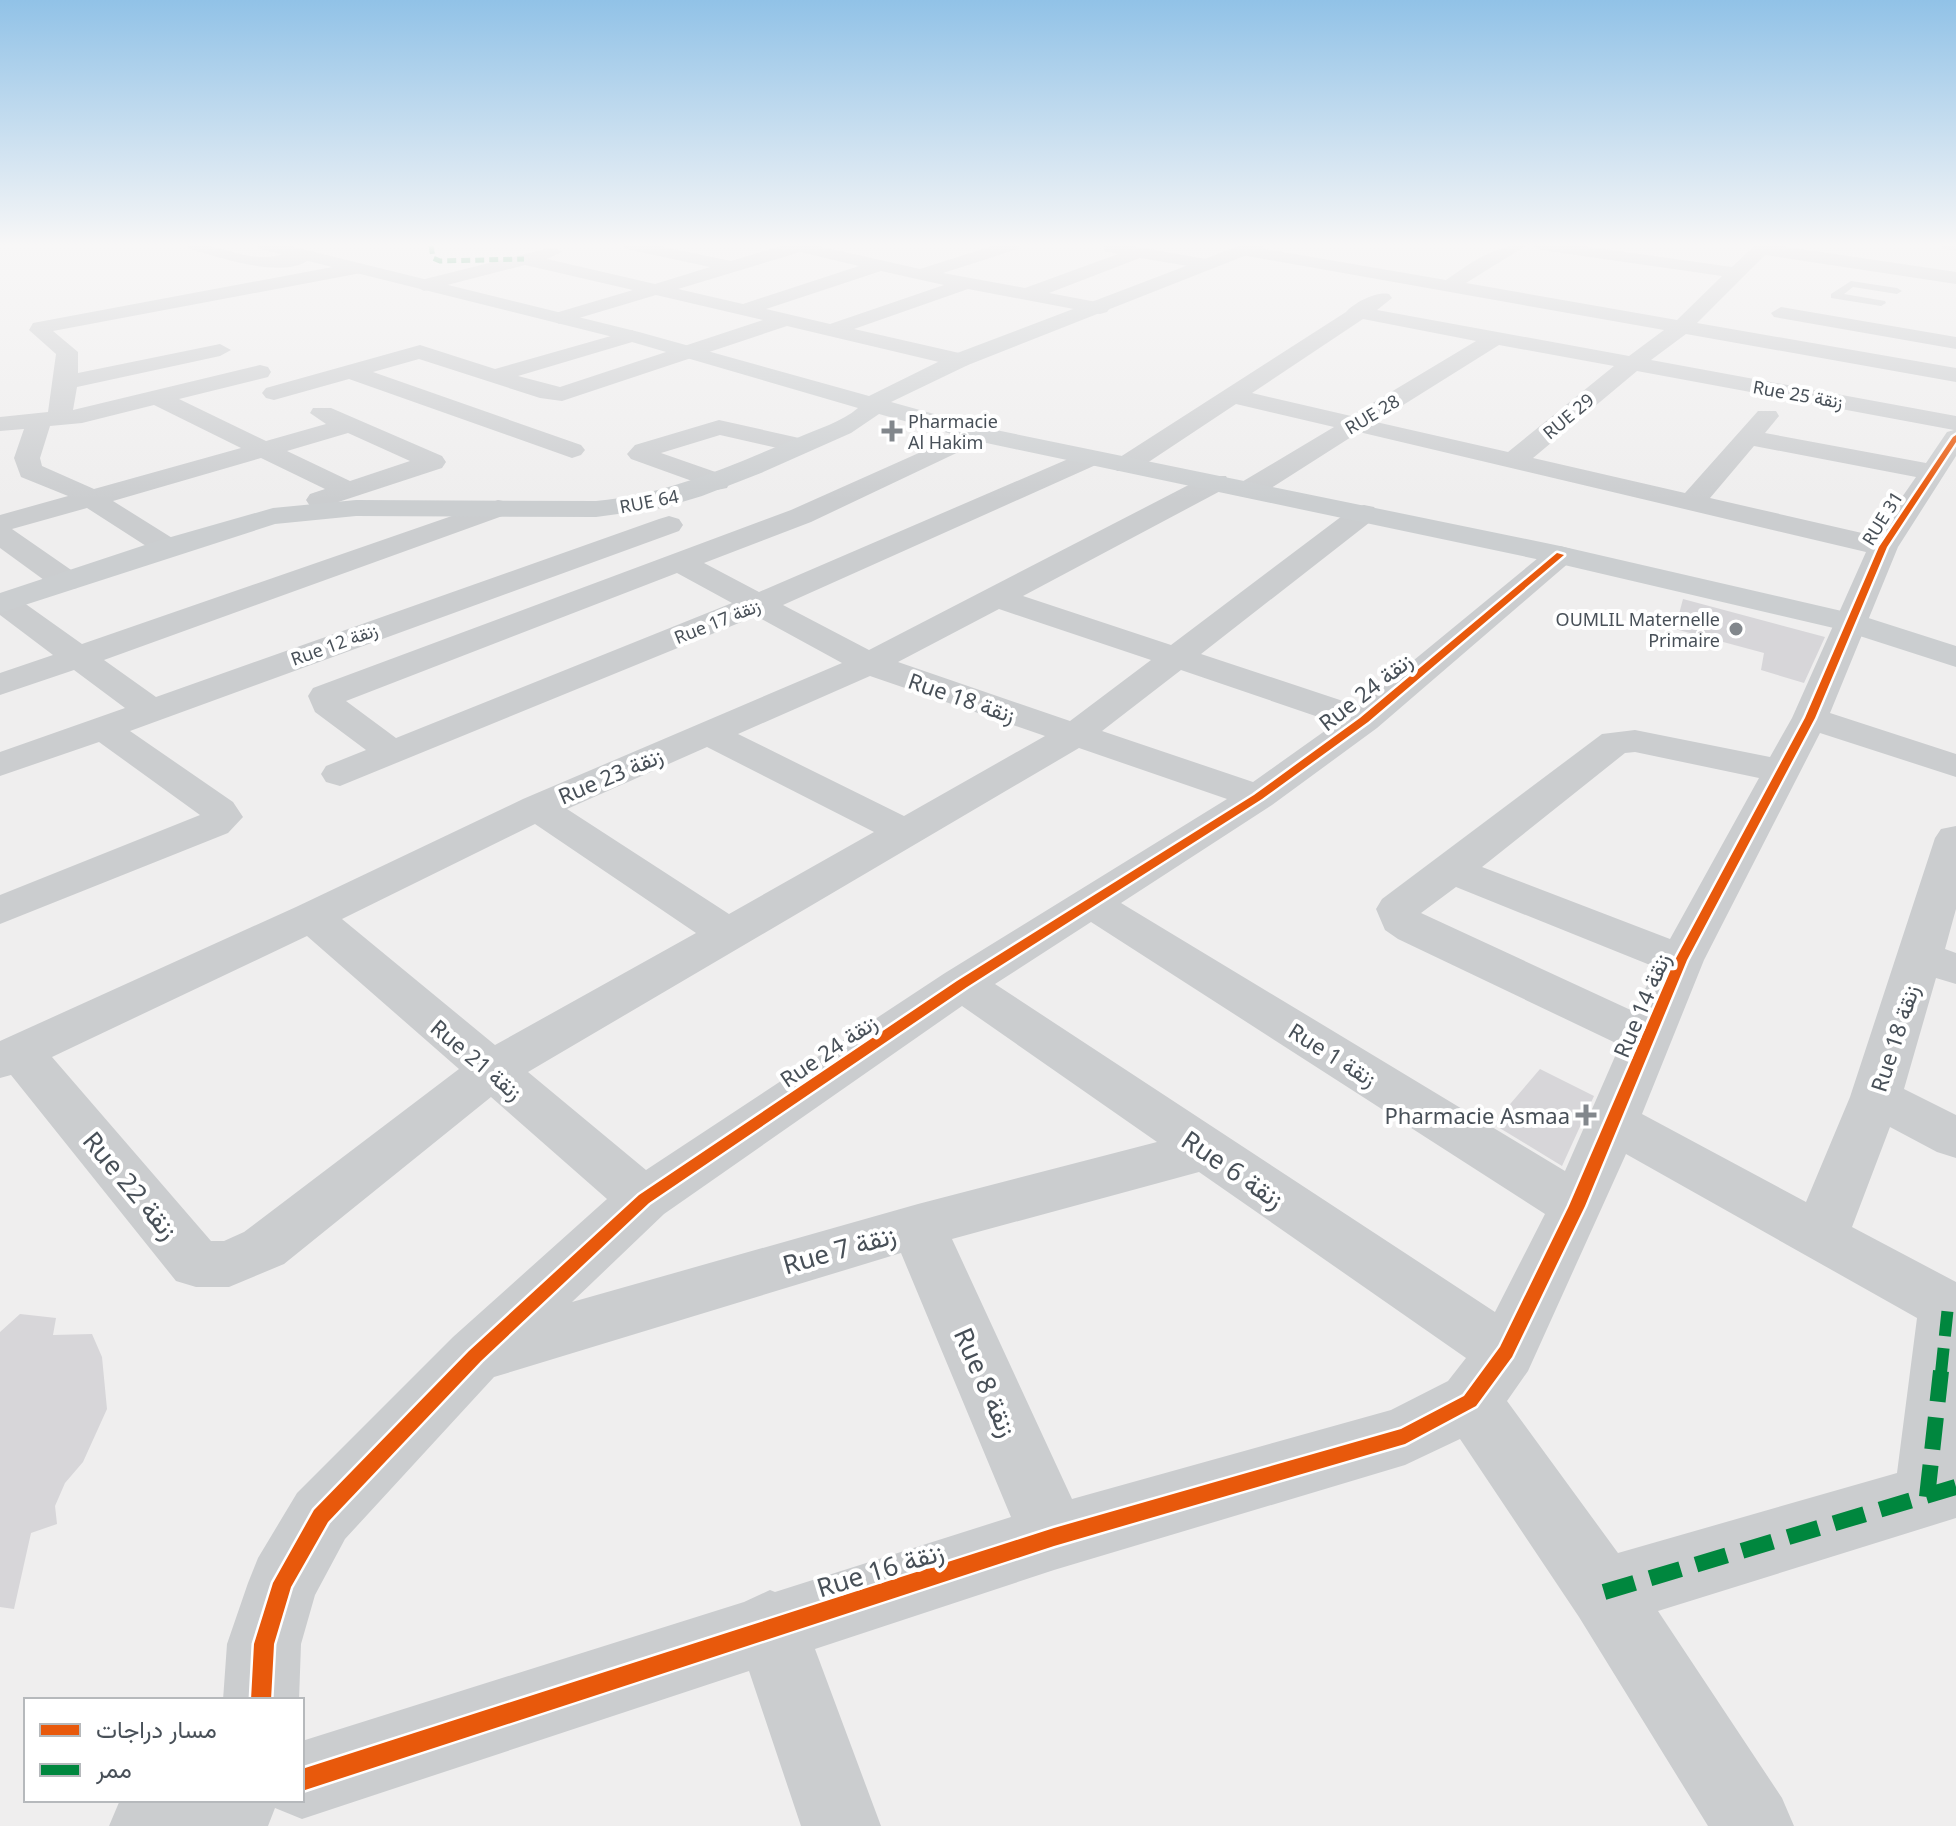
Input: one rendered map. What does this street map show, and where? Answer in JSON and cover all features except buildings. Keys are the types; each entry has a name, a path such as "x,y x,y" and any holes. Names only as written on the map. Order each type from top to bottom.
{"street":[{"path":"34,468 49,420 66,382 74,350 39,330"},
{"path":"609,330 977,434 1560,555 1848,622 1956,657"},
{"path":"0,424 49,420 258,381 348,371 420,352 548,393 562,394 754,330"},
{"path":"832,330 960,360"},
{"name":"RUE 64","path":"1,603 167,547 273,516 356,508 635,508 678,498 856,421 867,414 871,405 899,388 960,360 1040,330"},
{"path":"1126,465 1330,330"},
{"name":"Rue 25 زنقة","path":"1453,330 1956,423"},
{"name":"RUE 29","path":"1514,460 1677,330"},
{"path":"1706,330 1956,375"},
{"path":"1883,330 1956,343"},
{"path":"196,335 258,381 433,462 273,516"},
{"path":"494,376 632,336"},
{"name":"RUE 28","path":"1250,489 1495,338"},
{"path":"66,382 220,350"},
{"path":"348,371 572,450"},
{"path":"1693,501 1751,438 1786,392"},
{"path":"1234,396 1883,547"},
{"path":"158,398 228,435 266,449 347,490"},
{"path":"166,425 197,418"},
{"path":"0,524 350,425"},
{"path":"717,482 640,454 644,450 719,427 799,445"},
{"path":"393,753 328,704 326,696 801,516 977,434"},
{"name":"RUE 31","path":"1848,622 1883,547 1956,437"},
{"path":"1751,438 1933,472"},
{"path":"14,482 58,451"},
{"name":"Rue 17 زنقة","path":"340,774 756,605 1089,458"},
{"path":"34,468 92,499 167,547"},
{"name":"Rue 23 زنقة","path":"10,1056 312,917 537,807 869,664 1216,482"},
{"path":"0,685 498,508"},
{"path":"635,508 721,547"},
{"path":"490,1071 1073,736 1364,513"},
{"name":"Rue 12 زنقة","path":"0,765 669,525"},
{"path":"0,534 66,581"},
{"name":"Rue 24 زنقة","path":"261,1698 264,1644 283,1583 321,1516 475,1356 644,1199 962,984 1258,797 1364,720 1560,555"},
{"name":"Rue 18 زنقة","path":"681,563 869,664 1258,797"},
{"path":"998,598 1173,659 1364,720"},
{"path":"1,603 150,709"},
{"name":"Rue 14 زنقة","path":"1488,1376 1577,1206 1681,960 1810,718 1848,622"},
{"path":"1810,718 1956,766"},
{"path":"0,911 214,824 223,817 219,810 104,729"},
{"path":"707,733 903,831"},
{"path":"1648,1038 1401,920 1398,909 1615,742 1635,741 1782,771"},
{"path":"537,807 726,933"},
{"name":"Rue 18 زنقة","path":"1821,1234 1876,1097 1938,963 1952,861"},
{"path":"1452,870 1681,960"},
{"name":"Rue 1 زنقة","path":"1089,902 1577,1206"},
{"name":"Rue 21 زنقة","path":"312,917 644,1199"},
{"name":"Rue 6 زنقة","path":"962,984 1205,1150 1488,1376"},
{"name":"Rue 22 زنقة","path":"10,1056 196,1264 229,1264 264,1248 490,1071"},
{"path":"1876,1097 1956,1138"},
{"path":"1604,1592 1941,1492 1952,1308 1614,1123"},
{"name":"Rue 7 زنقة","path":"475,1356 918,1226 1205,1150"},
{"name":"Rue 8 زنقة","path":"918,1226 1054,1537"},
{"path":"1488,1376 1604,1592 1754,1826"},
{"name":"Rue 16 زنقة","path":"304,1779 770,1626 1054,1537 1405,1436 1488,1376"},
{"path":"770,1626 841,1826"},
{"path":"149,1826 232,1802"}],"marked path":[{"path":"1927,1497 1948,1306"},
{"path":"1604,1592 1956,1487"}],"cycle path":[{"path":"304,1779 1054,1537 1405,1436 1470,1401 1506,1352 1577,1206 1681,960 1810,718 1883,547 1956,437"},
{"path":"261,1698 264,1644 283,1583 321,1516 475,1356 644,1199 962,984 1258,797 1364,720 1560,555"}],"place":[{"name":"Pharmacie Al Hakim","path":"892,431"},
{"name":"OUMLIL Maternelle Primaire","path":"1736,629"},
{"name":"Pharmacie Asmaa","path":"1586,1115"}]}
